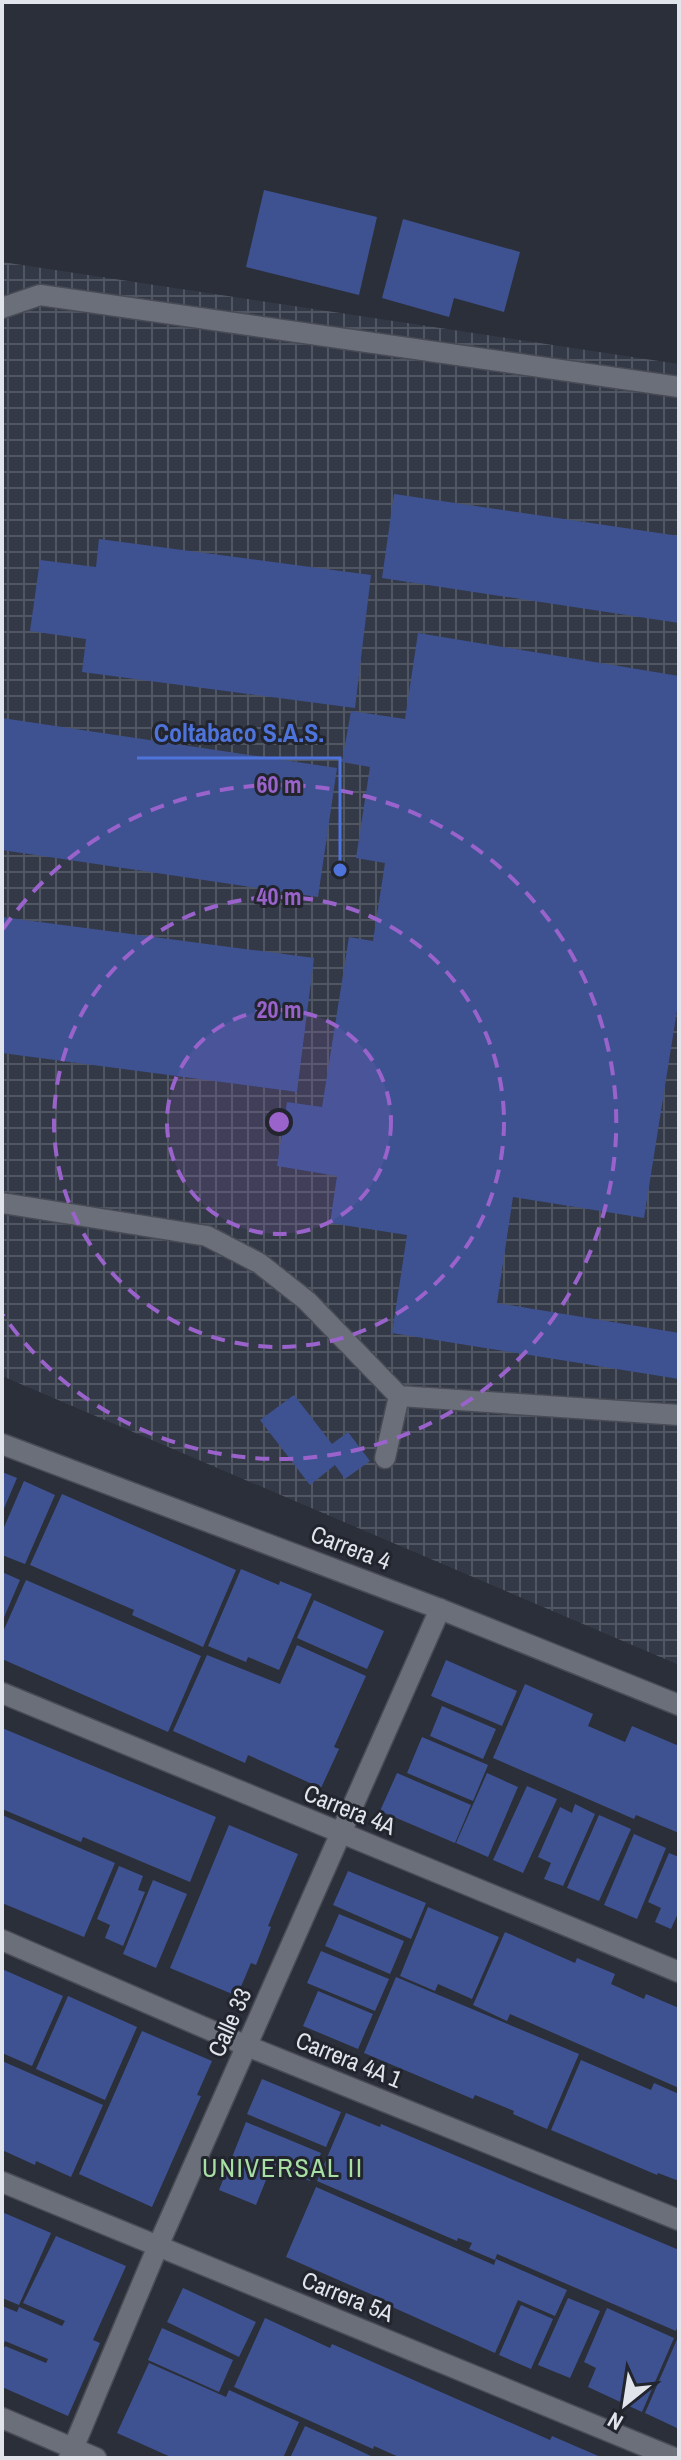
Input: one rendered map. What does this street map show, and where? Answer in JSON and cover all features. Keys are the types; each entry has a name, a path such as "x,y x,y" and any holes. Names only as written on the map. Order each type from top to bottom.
{"street":[{"path":"2,308 40,295 679,387"},
{"path":"2,1203 207,1236 259,1263 307,1301 399,1396 679,1415"},
{"path":"385,1458 399,1396"},
{"name":"Carrera 4","path":"2,1444 440,1609 679,1705"},
{"name":"Calle 33","path":"71,2453 158,2246 440,1609"},
{"name":"Carrera 4A","path":"2,1693 679,1972"},
{"name":"Carrera 4A 1","path":"2,1940 247,2046 679,2220"},
{"name":"Carrera 5A","path":"2,2182 674,2458"},
{"path":"2,2418 71,2453 96,2458"}],"shaded area":[{"path":"2,262 679,364 679,1665 2,1376"}],"building":[{"path":"264,190 377,217 359,295 246,267"},
{"path":"403,219 520,252 504,312 454,298 449,317 382,298"},
{"path":"394,494 679,536 679,623 382,578"},
{"path":"99,539 371,575 355,708 82,672 86,639 30,631 40,560 96,567"},
{"path":"418,633 679,676 679,998 644,1218 513,1197 497,1303 679,1333 679,1379 392,1333 407,1235 330,1223 337,1176 277,1166 287,1102 322,1107 349,937 373,941 385,863 356,858 370,767 342,762 351,711 405,719"},
{"path":"2,718 337,768 318,897 2,850"},
{"path":"2,917 314,958 297,1092 2,1053"},
{"path":"294,1395 332,1444 348,1432 370,1461 345,1479 335,1465 310,1485 260,1420"},
{"path":"2,1472 17,1478 2,1513"},
{"path":"24,1481 55,1495 25,1564 2,1555 2,1532"},
{"path":"62,1494 236,1570 203,1647 132,1615 134,1610 30,1565"},
{"path":"241,1569 279,1585 280,1581 312,1594 279,1670 248,1657 246,1662 208,1646"},
{"path":"2,1572 20,1580 2,1622"},
{"path":"26,1580 201,1656 168,1732 2,1659 2,1634"},
{"path":"314,1600 384,1631 367,1669 297,1638"},
{"path":"297,1645 366,1676 334,1747 339,1749 321,1788 248,1755 245,1763 173,1731 207,1655 280,1684"},
{"path":"446,1660 517,1691 502,1726 431,1696"},
{"path":"525,1684 593,1714 588,1726 625,1742 632,1726 679,1746 679,1833 636,1815 634,1819 493,1758"},
{"path":"442,1706 496,1729 483,1759 430,1736"},
{"path":"2,1728 216,1817 190,1882 83,1837 81,1842 2,1809"},
{"path":"422,1737 488,1765 473,1801 407,1773"},
{"path":"397,1773 471,1805 455,1843 380,1811"},
{"path":"487,1773 518,1787 488,1857 456,1843"},
{"path":"527,1786 557,1799 523,1873 493,1860"},
{"path":"575,1804 595,1814 563,1886 544,1879 551,1863 538,1857 560,1807 572,1813"},
{"path":"2,1815 115,1863 84,1937 2,1903"},
{"path":"599,1815 631,1829 599,1901 567,1888"},
{"path":"229,1825 298,1854 268,1926 271,1927 256,1965 251,1963 237,1996 170,1968"},
{"path":"634,1834 666,1848 637,1919 604,1905"},
{"path":"669,1853 679,1857 679,1911 671,1929 655,1922 661,1908 648,1902"},
{"path":"119,1866 143,1876 138,1890 145,1892 123,1946 105,1938 110,1925 97,1919"},
{"path":"348,1871 426,1903 411,1939 333,1905"},
{"path":"153,1880 187,1894 156,1968 123,1954"},
{"path":"428,1907 499,1937 472,1999 438,1984 435,1991 400,1976"},
{"path":"339,1914 404,1941 390,1974 325,1946"},
{"path":"505,1932 575,1963 577,1958 615,1974 611,1984 644,1999 646,1994 679,2008 679,2088 510,2014 507,2021 473,2005"},
{"path":"321,1951 389,1979 375,2011 307,1983"},
{"path":"2,1969 63,1996 32,2066 2,2053"},
{"path":"396,1977 579,2054 547,2129 513,2114 514,2111 475,2095 473,2099 364,2053"},
{"path":"318,1991 373,2014 358,2049 303,2026"},
{"path":"68,1996 137,2027 105,2100 36,2069"},
{"path":"142,2031 212,2061 197,2095 201,2096 152,2207 79,2174"},
{"path":"581,2060 651,2090 654,2083 679,2094 679,2181 657,2175 551,2130"},
{"path":"2,2061 103,2105 71,2177 2,2150"},
{"path":"262,2079 341,2112 326,2147 247,2114"},
{"path":"346,2113 380,2127 381,2124 679,2250 679,2323 676,2331 497,2254 495,2260 469,2249 472,2243 458,2238 457,2241 317,2181"},
{"path":"246,2122 321,2153 310,2181 272,2165 256,2205 219,2190"},
{"path":"316,2187 494,2265 496,2259 567,2290 555,2316 518,2300 495,2353 286,2257"},
{"path":"2,2212 51,2233 19,2305 2,2298"},
{"path":"56,2236 126,2266 93,2340 100,2343 68,2416 2,2387 2,2352 5,2346 46,2363 48,2359 5,2341 2,2348 2,2306 17,2312 19,2307 62,2326 65,2321 23,2303"},
{"path":"183,2288 256,2322 239,2357 167,2322"},
{"path":"568,2298 600,2311 570,2378 538,2365"},
{"path":"521,2305 553,2319 531,2369 499,2355"},
{"path":"607,2308 674,2338 642,2412 588,2387 596,2368 584,2362"},
{"path":"265,2318 330,2348 332,2344 550,2440 552,2436 603,2458 401,2458 374,2446 373,2449 234,2387"},
{"path":"162,2328 233,2360 219,2392 148,2360"},
{"path":"679,2335 679,2429 645,2413"},
{"path":"149,2363 226,2397 229,2390 299,2422 283,2458 173,2458 117,2433"},
{"path":"305,2426 339,2441 375,2458 290,2458"}],"place":[{"name":"Coltabaco S.A.S.","path":"340,870"}],"district":[{"name":"UNIVERSAL II","path":"283,2167"}]}
